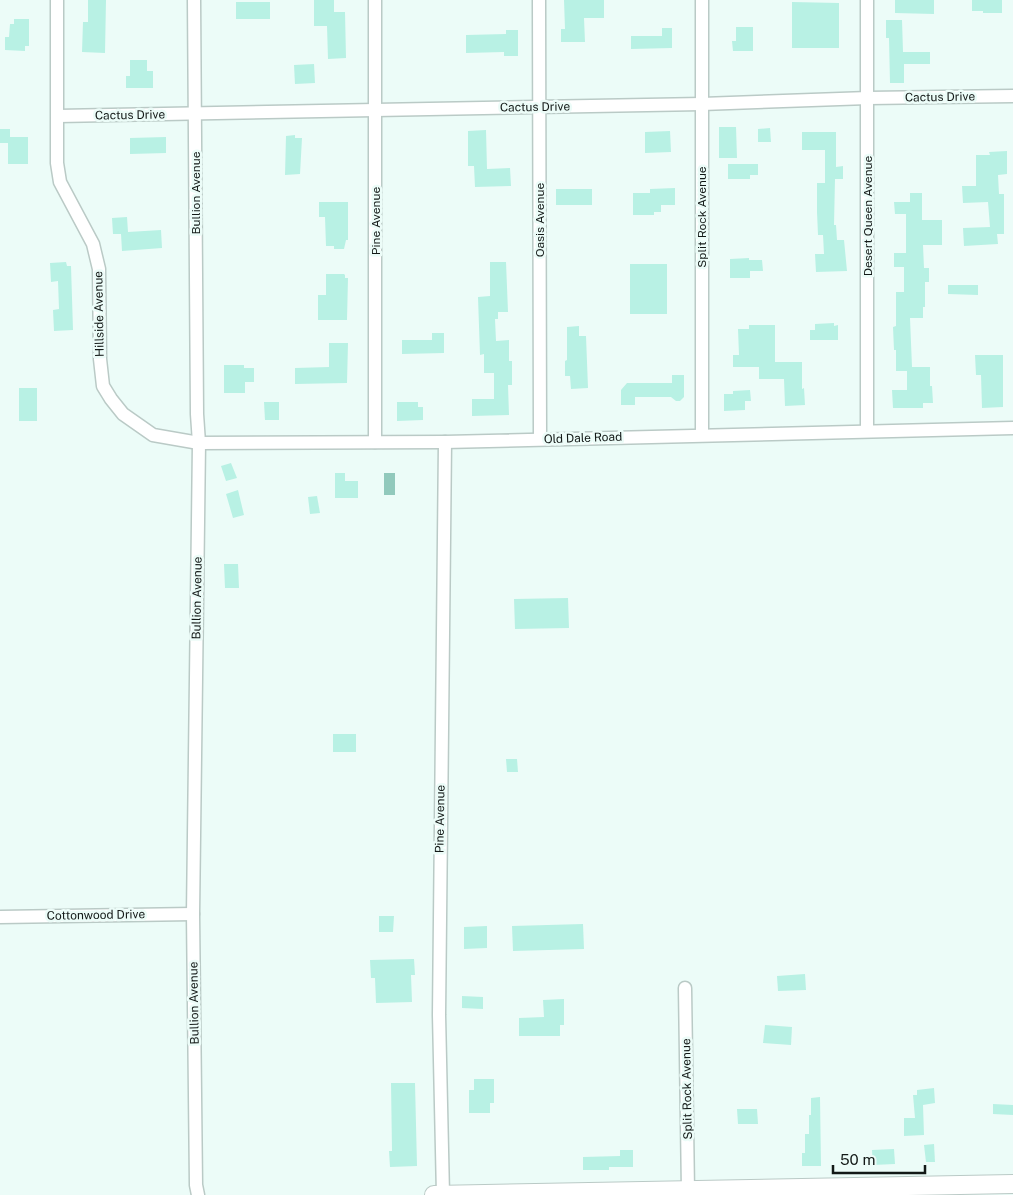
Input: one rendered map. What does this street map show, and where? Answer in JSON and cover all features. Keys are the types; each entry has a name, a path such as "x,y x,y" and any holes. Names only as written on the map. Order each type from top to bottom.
{"street":[{"name":"Hillside Avenue","path":"57,0 57,163 60,182 93,244 99,270 100,359 103,386 123,414 153,435"},
{"name":"Bullion Avenue","path":"194,0 197,404 199,443 193,914 196,1185 198,1195"},
{"name":"Pine Avenue","path":"375,0 375,442"},
{"name":"Oasis Avenue","path":"539,0 540,439"},
{"name":"Split Rock Avenue","path":"702,0 702,435"},
{"name":"Desert Queen Avenue","path":"867,0 867,431"},
{"name":"Cactus Drive","path":"58,116 1013,96"},
{"name":"Old Dale Road","path":"153,435 199,443 445,442 1013,428"},
{"name":"Pine Avenue","path":"443,1195 439,1015 445,442"},
{"name":"Cottonwood Drive","path":"0,917 193,914"},
{"name":"Split Rock Avenue","path":"685,988 696,1192"},
{"path":"434,1195 696,1192 1013,1184"}],"shaded area":[{"path":"384,473 395,473 395,495 384,495"}],"building":[{"path":"88,0 106,0 105,53 82,52 83,22 88,22"},
{"path":"314,0 334,0 334,12 345,12 346,58 328,59 327,26 314,26"},
{"path":"564,0 604,0 604,18 584,18 585,42 561,42 561,29 565,29"},
{"path":"895,0 934,0 934,14 895,13"},
{"path":"972,0 1002,0 1002,13 972,11"},
{"path":"236,2 270,2 270,19 236,19"},
{"path":"792,2 839,3 839,48 792,48"},
{"path":"14,19 29,19 29,46 25,46 25,51 5,50 5,37 9,37 10,24 14,24"},
{"path":"886,20 902,20 903,52 930,52 930,64 904,64 904,83 890,83 889,38 886,38"},
{"path":"736,27 753,27 753,51 733,51 732,41 736,41"},
{"path":"662,28 672,28 672,48 631,49 631,36 662,36"},
{"path":"506,30 518,30 518,56 504,56 504,52 466,53 466,35 506,34"},
{"path":"130,60 147,60 147,71 153,71 153,88 126,88 126,76 130,76"},
{"path":"314,64 315,83 295,84 294,65"},
{"path":"719,127 736,127 737,158 719,158"},
{"path":"770,128 771,142 758,142 758,129"},
{"path":"0,129 10,129 10,137 28,137 28,164 8,164 8,143 0,143"},
{"path":"486,130 487,169 510,168 511,186 475,187 474,166 468,166 468,131"},
{"path":"670,131 671,152 645,153 645,132"},
{"path":"802,132 836,132 836,167 843,166 843,179 835,179 834,225 836,225 837,240 844,240 847,271 816,272 815,254 824,254 823,235 818,235 817,183 825,183 825,150 802,150"},
{"path":"295,135 295,138 302,138 300,174 285,175 286,136"},
{"path":"166,137 166,153 130,154 130,138"},
{"path":"1007,151 1007,174 998,175 999,194 1004,194 1004,234 997,234 998,244 964,246 963,228 990,227 988,202 963,203 962,186 976,186 976,155 990,155 989,152"},
{"path":"728,164 758,164 758,175 750,175 750,179 728,179"},
{"path":"675,188 675,205 661,205 661,212 654,212 654,215 633,215 633,193 650,193 650,189"},
{"path":"556,189 592,189 592,205 556,205"},
{"path":"910,193 922,193 922,220 942,220 942,245 923,245 924,268 929,268 929,282 925,282 923,318 910,318 912,367 930,367 930,386 932,386 933,403 923,403 923,408 893,408 892,390 907,390 907,371 896,371 893,327 896,326 896,292 904,292 904,267 894,267 894,253 906,253 906,214 895,214 894,202 910,202"},
{"path":"319,202 348,202 348,240 346,240 344,249 334,249 334,246 326,246 325,217 319,217"},
{"path":"127,217 128,232 161,230 162,248 122,251 121,234 113,234 112,218"},
{"path":"749,258 749,260 762,260 763,271 750,271 750,278 730,278 730,259"},
{"path":"66,262 67,266 71,266 73,330 54,331 53,310 59,309 58,281 51,282 50,263"},
{"path":"490,262 506,262 508,312 498,312 498,319 495,319 496,341 509,340 509,361 512,361 512,385 508,385 509,415 472,416 472,399 494,399 494,373 484,373 484,354 480,355 478,297 490,296"},
{"path":"630,264 667,264 667,314 630,314"},
{"path":"326,274 344,274 345,278 348,278 347,320 318,320 318,295 326,295"},
{"path":"948,285 978,285 978,295 948,294"},
{"path":"834,323 834,326 838,325 838,340 810,340 810,330 815,330 815,324"},
{"path":"749,325 775,325 775,362 802,362 802,389 804,388 805,405 785,406 784,379 759,379 759,367 733,367 733,355 739,355 738,329 749,329"},
{"path":"579,326 579,336 586,336 588,388 571,389 570,376 565,376 567,327"},
{"path":"432,333 444,333 444,353 402,354 402,340 432,340"},
{"path":"329,343 348,343 347,383 295,384 295,368 329,367"},
{"path":"975,355 1003,355 1003,407 982,408 981,375 976,375"},
{"path":"224,365 244,365 244,368 254,368 254,382 245,382 245,393 224,393"},
{"path":"672,375 684,375 684,397 680,401 676,401 671,397 635,397 635,405 621,405 621,390 627,383 672,383"},
{"path":"19,388 37,388 37,421 19,421"},
{"path":"750,390 751,401 745,401 745,410 724,411 724,394 733,394 733,391"},
{"path":"264,402 279,402 279,420 265,420"},
{"path":"397,402 418,402 418,407 423,407 423,420 397,421"},
{"path":"231,463 237,478 226,481 221,466"},
{"path":"335,473 345,473 345,481 358,481 358,498 335,498"},
{"path":"238,490 244,515 233,518 226,494"},
{"path":"317,496 320,513 310,514 308,497"},
{"path":"224,564 238,564 239,588 225,588"},
{"path":"568,598 569,628 515,629 514,599"},
{"path":"333,734 356,734 356,752 333,752"},
{"path":"506,759 517,759 518,772 507,772"},
{"path":"379,916 394,916 393,932 379,932"},
{"path":"583,924 584,949 513,951 512,926"},
{"path":"487,926 487,948 464,949 464,927"},
{"path":"414,959 415,975 411,975 412,1002 376,1003 375,978 371,978 370,960"},
{"path":"805,974 806,990 778,991 777,976"},
{"path":"462,996 483,997 483,1009 462,1008"},
{"path":"564,999 564,1025 560,1025 560,1036 519,1036 519,1018 544,1017 543,1000"},
{"path":"765,1025 792,1027 791,1045 763,1043"},
{"path":"474,1079 494,1079 494,1103 490,1103 490,1113 469,1113 469,1090 474,1090"},
{"path":"391,1083 415,1083 417,1166 390,1167 389,1151 392,1151"},
{"path":"934,1088 935,1103 923,1105 924,1135 904,1136 904,1118 915,1118 913,1095 917,1095 917,1090"},
{"path":"820,1097 821,1166 802,1166 802,1153 805,1153 805,1134 809,1134 811,1098"},
{"path":"993,1104 1013,1105 1013,1115 993,1114"},
{"path":"737,1109 757,1109 758,1124 738,1124"},
{"path":"934,1144 935,1162 926,1162 924,1145"},
{"path":"894,1149 895,1164 873,1165 872,1150"},
{"path":"620,1150 633,1150 633,1167 609,1167 609,1170 583,1170 583,1157 620,1156"}]}
